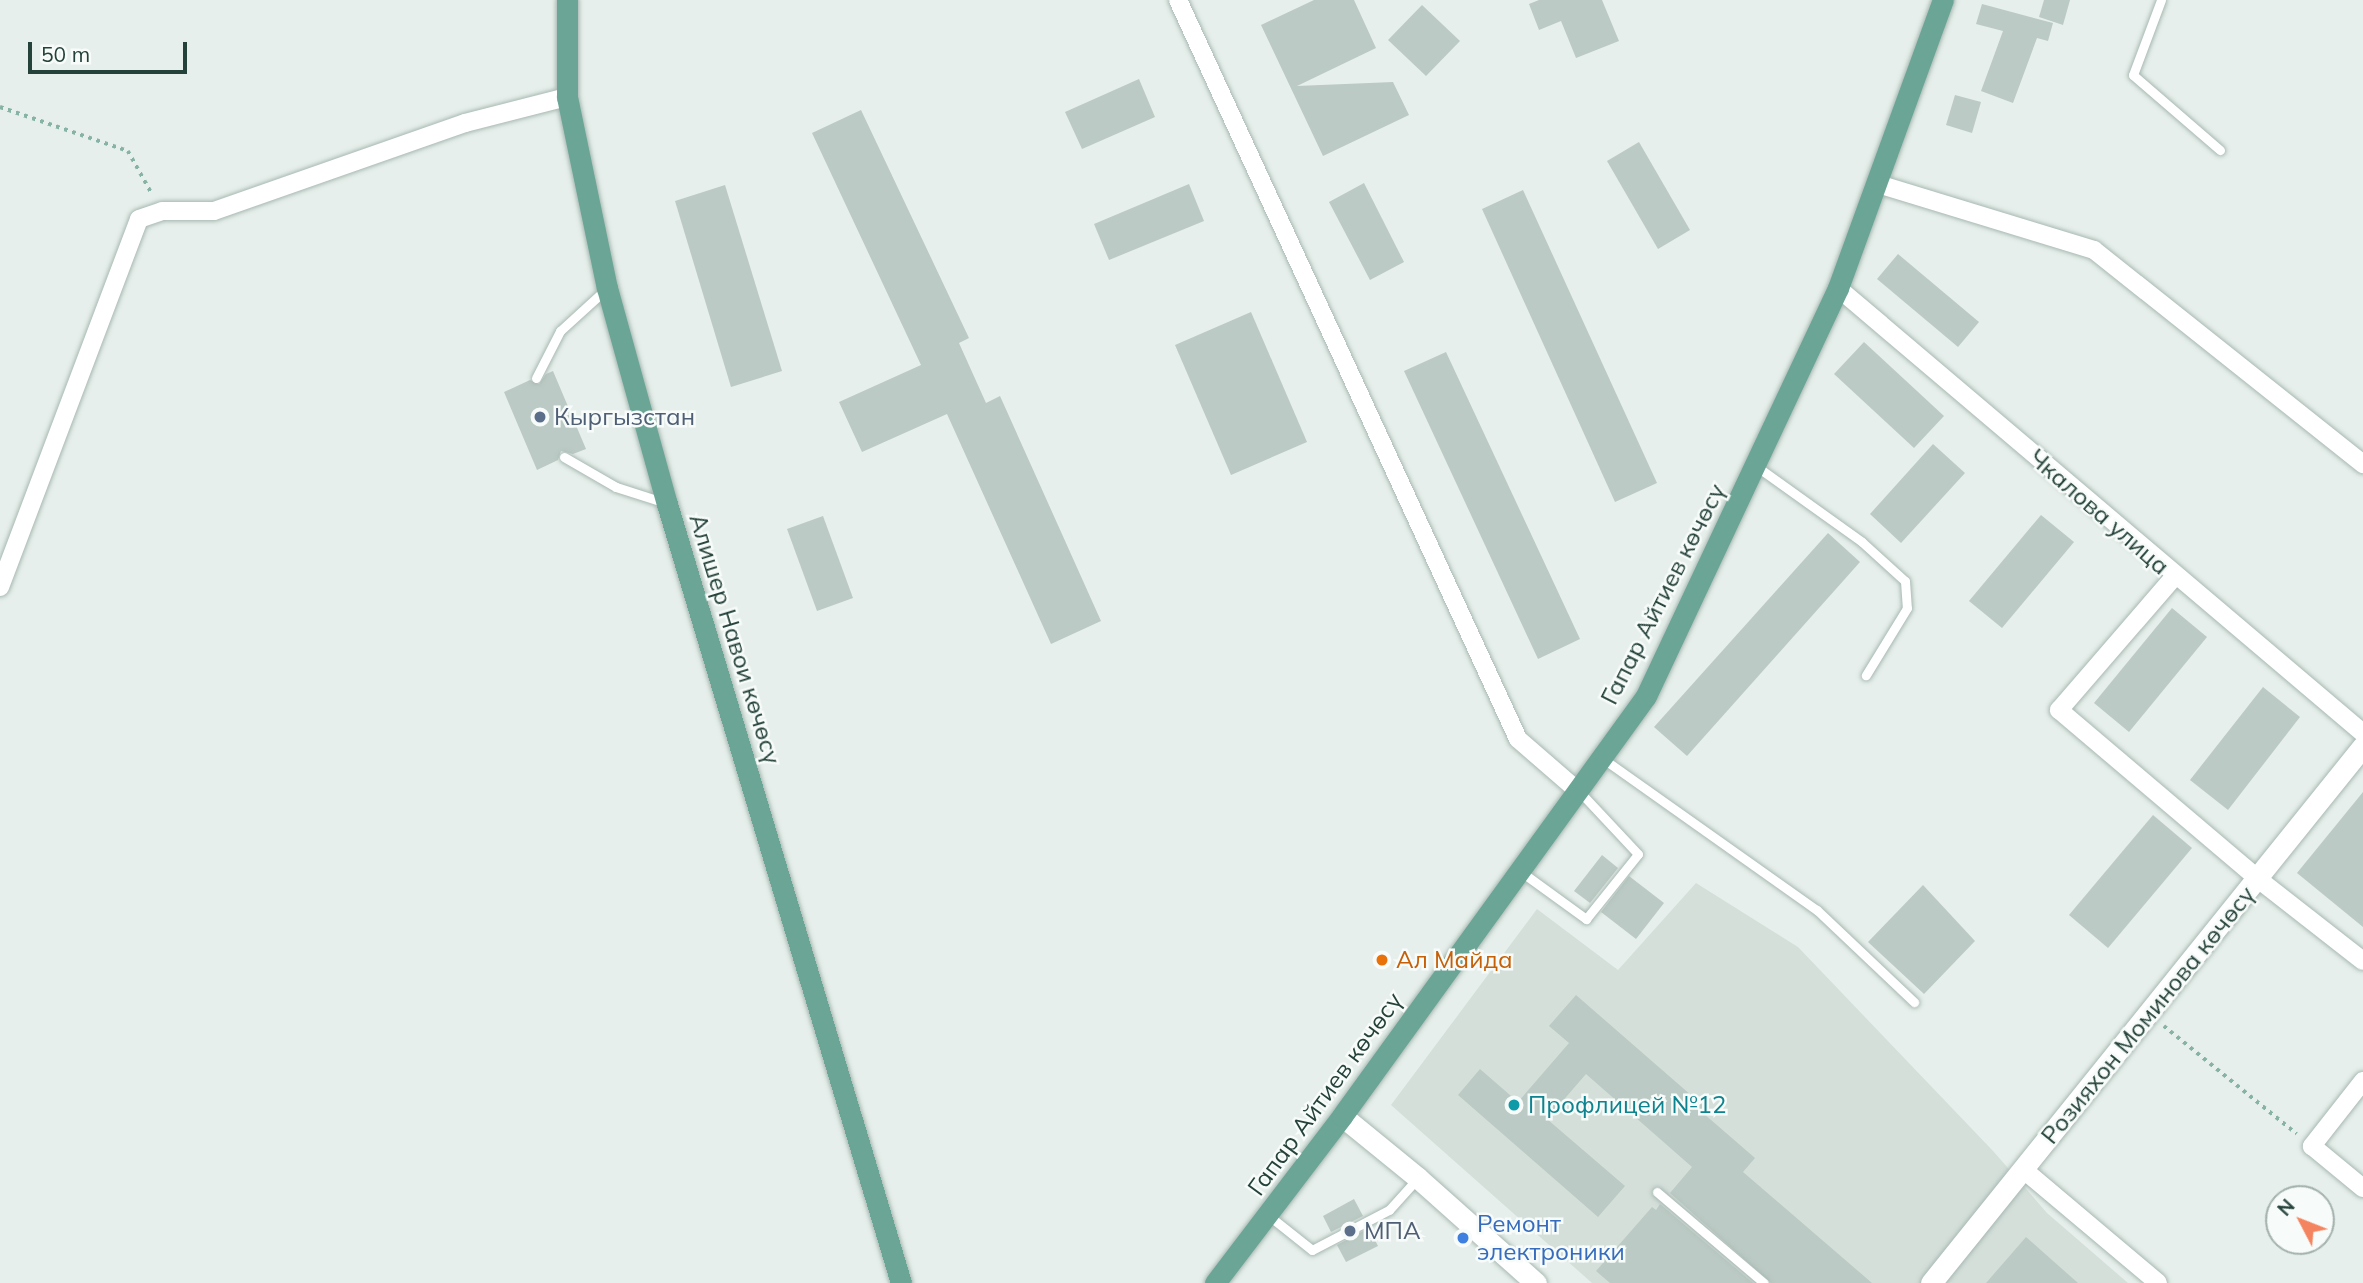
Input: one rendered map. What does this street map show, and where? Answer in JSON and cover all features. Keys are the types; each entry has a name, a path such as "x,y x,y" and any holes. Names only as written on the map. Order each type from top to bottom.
{"main road":[{"name":"Алишер Навои көчөсү","path":"567,0 567,97 607,288 667,504 901,1283"},
{"name":"Гапар Айтиев көчөсү","path":"1215,1283 1342,1116 1646,696 1838,288 1943,0"}],"street":[{"path":"1178,0 1518,739 1578,791"},
{"path":"0,587 139,219 162,211 214,211 465,123 567,97"},
{"path":"1878,184 2094,250 2363,464"},
{"name":"Чкалова улица","path":"1838,288 2174,577 2363,733"},
{"path":"2174,577 2059,710 2258,879 2363,961"},
{"name":"Розияхон Моминова көчөсү","path":"1931,1283 2363,746"},
{"path":"2363,1081 2312,1146 2363,1188"},
{"path":"1342,1116 1418,1178 1536,1283"},
{"path":"2024,1170 2158,1283"}],"lane":[{"path":"2161,0 2133,75 2220,150"},
{"path":"536,378 560,331 607,288"},
{"path":"564,457 616,487 667,504"},
{"path":"1756,466 1862,542 1905,581 1907,608 1866,676"},
{"path":"1602,758 1817,911 1914,1002"},
{"path":"1520,871 1586,919 1638,854 1578,791"},
{"path":"1268,1215 1312,1250 1389,1210 1418,1178"},
{"path":"1657,1192 1763,1283"}],"path":[{"path":"0,107 128,151 162,211"},
{"path":"2150,1014 2312,1146"}],"shaded area":[{"path":"1696,883 1798,947 1994,1152 2047,1213 2128,1283 1592,1283 1391,1105 1537,909 1618,970"}],"building":[{"path":"1314,0 1354,0 1376,48 1297,86 1393,82 1409,115 1323,156 1261,25"},
{"path":"1539,0 1602,0 1619,41 1576,58 1561,21 1539,30 1529,4"},
{"path":"2044,0 2070,0 2063,25 2039,17"},
{"path":"1982,4 2053,23 2048,41 2037,38 2013,103 1981,91 2003,31 1976,24"},
{"path":"1422,5 1460,41 1426,76 1388,40"},
{"path":"1139,79 1155,117 1082,149 1065,112"},
{"path":"1955,95 1981,102 1972,133 1946,125"},
{"path":"861,110 969,338 959,343 986,403 1000,396 1101,621 1051,644 947,414 862,452 839,402 921,365 812,133"},
{"path":"1639,142 1690,230 1658,249 1607,161"},
{"path":"1364,183 1404,262 1370,280 1329,202"},
{"path":"1189,184 1204,221 1109,260 1094,224"},
{"path":"725,185 782,371 731,387 675,201"},
{"path":"1523,190 1657,483 1615,502 1482,209"},
{"path":"1898,254 1979,322 1958,347 1877,279"},
{"path":"1251,312 1307,442 1231,475 1175,345"},
{"path":"1864,342 1944,416 1914,448 1834,374"},
{"path":"1446,352 1580,639 1538,659 1404,371"},
{"path":"553,371 586,449 573,454 561,451 558,460 537,470 504,392 530,380 539,384 546,374"},
{"path":"1933,444 1965,473 1901,543 1870,514"},
{"path":"2041,515 2074,542 2002,628 1969,601"},
{"path":"823,516 853,598 817,611 787,529"},
{"path":"1828,533 1860,562 1687,756 1654,727"},
{"path":"2172,608 2207,637 2129,732 2094,703"},
{"path":"2263,687 2300,717 2228,810 2190,780"},
{"path":"2363,792 2363,927 2297,873"},
{"path":"2153,815 2192,848 2108,948 2069,915"},
{"path":"1602,855 1618,868 1590,903 1574,891"},
{"path":"1629,876 1664,903 1636,939 1601,912"},
{"path":"1923,885 1975,941 1924,994 1868,942"},
{"path":"1576,995 1707,1109 1703,1113 1755,1158 1743,1172 1872,1283 1771,1283 1670,1193 1692,1167 1586,1074 1547,1119 1625,1186 1598,1217 1458,1095 1480,1069 1518,1102 1569,1043 1549,1026"},
{"path":"1354,1199 1363,1216 1331,1232 1323,1216"},
{"path":"1660,1204 1753,1283 1610,1283 1596,1271 1652,1207 1656,1210"},
{"path":"1369,1228 1378,1246 1346,1262 1337,1245"},
{"path":"2026,1237 2078,1283 1986,1283"}],"place":[{"name":"Кыргызстан","path":"540,417"},
{"name":"Ал Майда","path":"1382,960"},
{"name":"Профлицей №12","path":"1514,1105"},
{"name":"МПА","path":"1350,1231"},
{"name":"Ремонт электроники","path":"1463,1238"}]}
